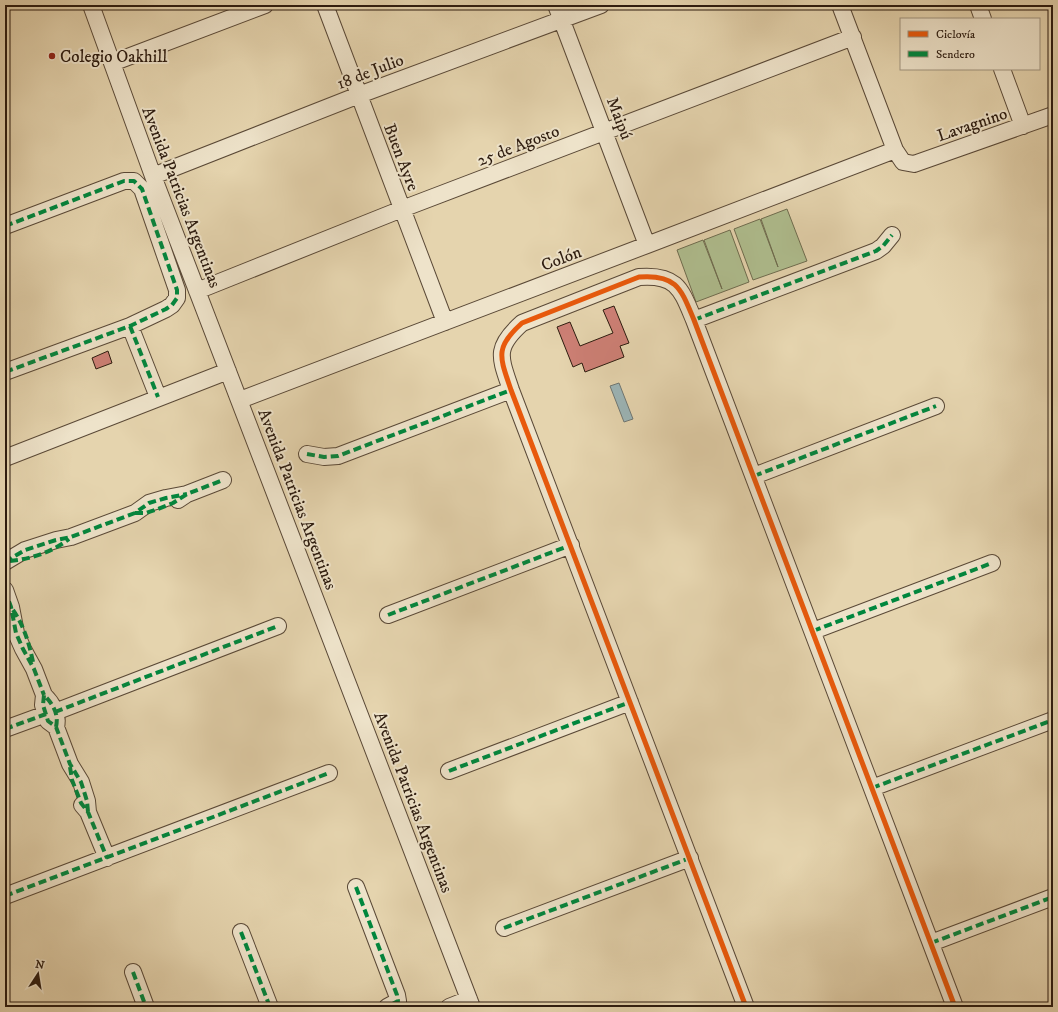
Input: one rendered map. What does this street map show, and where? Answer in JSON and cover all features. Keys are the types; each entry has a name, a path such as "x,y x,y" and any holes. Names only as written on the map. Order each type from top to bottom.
{"street":[{"name":"Avenida Patricias Argentinas","path":"91,5 153,176 470,1003"},
{"path":"112,63 265,5"},
{"name":"Buen Ayre","path":"325,5 445,322"},
{"name":"Maipú","path":"556,5 647,245"},
{"name":"18 de Julio","path":"153,176 359,96 601,5"},
{"path":"840,5 899,156"},
{"path":"978,5 983,18"},
{"name":"25 de Agosto","path":"197,291 402,209 853,37"},
{"path":"1002,70 1023,126"},
{"name":"Lavagnino","path":"899,156 914,164 1053,115"},
{"name":"Colón","path":"240,400 647,245 899,156"},
{"path":"5,226 124,181 134,181 142,188 177,290 177,298 166,310 130,326 5,372"},
{"path":"694,320 876,251 883,246 892,235"},
{"path":"746,1007 511,390 502,361 502,346 509,334 522,323 639,277 653,276 665,278 676,285 683,293 754,476 955,1007"},
{"path":"130,326 158,397"},
{"path":"5,458 158,397 228,371"},
{"path":"307,454 324,457 338,456 511,390"},
{"path":"754,476 936,406"},
{"path":"6,562 30,558 54,549 71,538 134,513 146,513 158,510 187,494 223,480"},
{"path":"388,615 571,545"},
{"path":"813,631 992,563"},
{"path":"5,590 11,607 22,624 34,669 44,695 52,702 52,718 70,764 72,780 81,803 88,812 107,858"},
{"path":"5,730 52,718 278,626"},
{"path":"449,771 630,702"},
{"path":"872,788 1053,720"},
{"path":"5,896 329,773"},
{"path":"504,928 690,858"},
{"path":"356,887 398,1001 387,1007"},
{"path":"931,944 1053,897"},
{"path":"241,932 270,1007"},
{"path":"133,972 146,1007"},
{"path":"449,1007 470,1003"}],"green space":[{"path":"787,209 807,261 753,280 734,229 760,219 778,267 761,219"},
{"path":"730,230 749,282 696,302 677,250 703,240 722,289 704,240"}],"water":[{"path":"619,383 633,419 624,422 610,386"}],"building":[{"path":"614,306 629,343 620,346 624,357 585,372 582,363 573,367 557,327 570,322 580,346 613,333 603,310"},
{"path":"108,351 112,363 96,369 92,358"}],"marked path":[{"path":"5,226 124,181 134,181 142,189 177,290 177,298 172,305 166,309 130,326 5,372"},
{"path":"694,320 876,251 883,246 892,235"},
{"path":"130,326 158,397"},
{"path":"307,454 324,457 338,456 511,390"},
{"path":"754,476 936,406"},
{"path":"135,513 146,513 158,509 173,503 187,494 223,480"},
{"path":"5,562 25,550 71,537 135,513 149,503 187,494"},
{"path":"10,561 26,559 41,554 56,548 69,539"},
{"path":"388,615 571,545"},
{"path":"813,631 992,563"},
{"path":"5,590 11,607 16,633 34,669 44,695"},
{"path":"13,610 26,635 33,662"},
{"path":"55,712 278,626"},
{"path":"56,727 56,714 50,702 44,695 43,705 48,721 56,727 70,764 81,782 87,801 88,812"},
{"path":"449,771 630,702"},
{"path":"5,729 46,714"},
{"path":"872,788 1053,720"},
{"path":"70,767 72,780 81,803 88,812 107,858"},
{"path":"5,896 329,773"},
{"path":"504,928 690,858"},
{"path":"356,887 397,995 398,1001 387,1007"},
{"path":"931,943 1053,897"},
{"path":"241,932 270,1007"},
{"path":"133,972 146,1007"}],"cycle path":[{"path":"746,1007 511,390 502,361 503,346 507,339 522,323 639,277 662,278 670,281 681,292 694,320 955,1007"}],"place":[{"name":"Colegio Oakhill","path":"52,56"}]}
